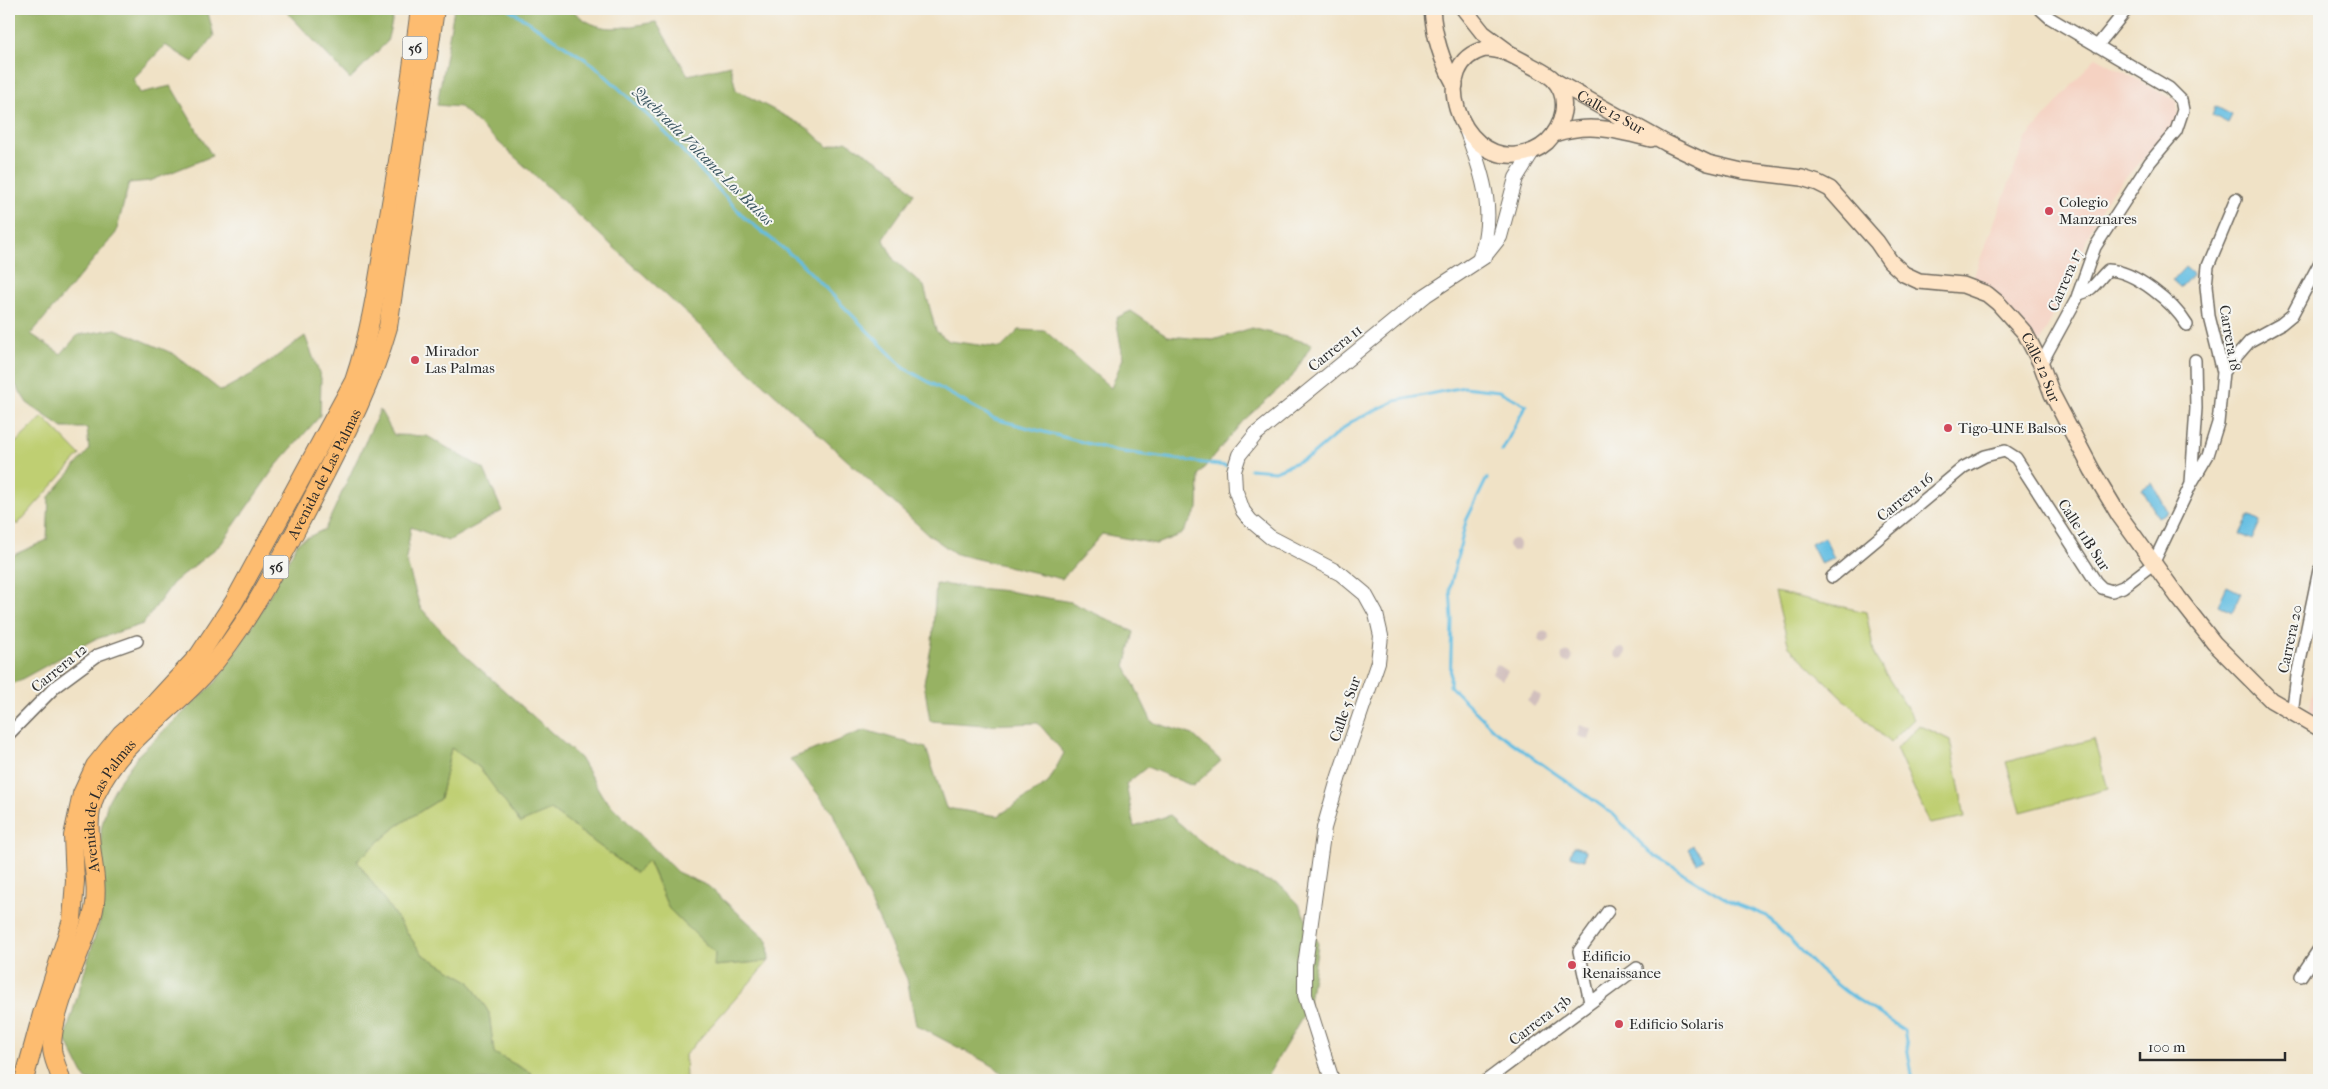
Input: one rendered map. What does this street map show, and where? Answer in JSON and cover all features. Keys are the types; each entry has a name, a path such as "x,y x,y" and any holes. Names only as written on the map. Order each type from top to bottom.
{"main road":[{"name":"Avenida de Las Palmas","path":"24,1080 42,1014 72,920 75,881 73,836 82,794 95,766 121,734 180,677 216,632 354,381 363,354 371,316 400,156 420,9"},
{"name":"Avenida de Las Palmas","path":"60,1080 53,1058 53,1031 93,914 96,889 89,832 90,815 95,797 105,776 124,749 201,678 229,644 268,582 359,409 378,364 388,327 435,9"},
{"path":"1432,9 1436,43 1441,58 1455,85"},
{"path":"1464,9 1483,32 1511,54 1555,81 1562,96 1562,117 1554,134 1532,152 1512,156 1498,154 1482,146 1467,132 1457,107 1455,85 1460,67 1473,53 1485,49 1511,54"},
{"name":"Calle 12 Sur","path":"1555,81 1690,155 1726,168 1802,178 1830,190 1877,242 1890,261 1904,274 1919,281 1963,285 1987,294 1998,302 2025,333 2041,364 2052,394 2092,470 2119,515 2153,564 2214,643 2271,700 2292,714 2319,728"},
{"name":"Calle 12 Sur","path":"1554,134 1570,128 1590,127 1618,131 1666,143"}],"street":[{"path":"2040,9 2050,18 2097,46 2127,9"},
{"name":"Carrera 17","path":"2041,364 2078,294 2095,247 2146,169 2176,131 2184,110 2181,100 2169,88 2097,46"},
{"path":"1467,132 1482,176 1488,204 1484,244 1479,260"},
{"name":"Carrera 11","path":"1234,480 1234,471 1239,455 1256,434 1426,295 1479,260 1494,247 1505,225 1516,178 1532,152"},
{"name":"Carrera 18","path":"2153,564 2191,484 2208,455 2218,423 2223,372 2209,316 2206,286 2208,266 2236,199"},
{"path":"2223,372 2250,341 2281,324 2292,315 2319,264"},
{"path":"2078,294 2086,293 2093,288 2108,270 2114,270 2137,280 2159,295 2179,312 2187,325"},
{"path":"2191,484 2196,408 2195,360"},
{"name":"Calle 11B Sur","path":"2005,451 2016,458 2096,582 2102,588 2112,591 2122,587 2153,564"},
{"name":"Carrera 16","path":"1832,577 1964,467 1984,456 2005,451"},
{"name":"Calle 5 Sur","path":"1234,480 1235,489 1243,511 1258,529 1288,547 1341,574 1365,594 1376,614 1381,636 1378,662 1338,776 1324,828 1305,965 1305,995 1310,1016 1332,1080"},
{"name":"Carrera 20","path":"2292,714 2297,676 2319,570"},
{"name":"Carrera 12","path":"9,734 56,686 98,655 137,641"},
{"path":"1590,1002 1579,951 1608,911"},
{"path":"2301,976 2319,949"},
{"name":"Carrera 13b","path":"1487,1080 1636,968"}],"shaded area":[{"name":"Colegio Manzanares","path":"2096,57 2176,101 2179,117 2168,133 2110,194 2091,228 2082,253 2039,345 1971,283 2026,139"},
{"path":"1512,539 1516,539 1520,545 1516,551 1512,551 1508,547 1508,543"},
{"path":"1544,631 1550,637 1544,643 1538,637"},
{"path":"1620,647 1626,653 1620,659 1614,653"},
{"path":"1567,651 1573,657 1567,663 1561,657"},
{"path":"2319,661 2319,716 2309,712"},
{"path":"1497,664 1508,671 1502,680 1492,673"},
{"path":"1534,692 1541,697 1534,707 1527,701"},
{"path":"1580,725 1592,729 1589,740 1577,736"}],"green space":[{"path":"9,9 207,9 214,36 193,62 165,45 133,79 140,93 171,86 212,156 150,181 129,183 116,233 31,334 61,354 78,335 116,329 174,354 221,391 252,374 305,336 321,378 320,416 275,467 221,544 173,583 143,624 93,640 9,686 9,557 47,540 49,497 89,450 87,428 63,428 27,403 14,382 9,378"},
{"path":"284,9 395,9 387,42 350,79"},
{"path":"454,9 571,9 592,24 611,28 656,22 688,75 730,65 736,90 806,127 828,147 846,141 894,171 914,194 883,238 894,260 924,286 936,331 949,341 1001,348 1019,330 1045,331 1111,388 1123,358 1116,318 1131,311 1168,336 1213,340 1252,328 1312,344 1292,377 1243,421 1199,474 1198,509 1182,534 1156,544 1102,534 1062,579 956,554 929,535 460,107 437,105"},
{"path":"380,410 394,435 427,436 484,469 502,511 448,541 411,527 406,559 420,607 461,652 580,758 603,797 677,872 708,886 768,940 769,961 714,966 715,953 669,909 648,860 636,873 551,810 520,823 479,767 451,748 440,799 397,826 357,861 422,954 469,981 489,1013 494,1053 531,1073 536,1080 86,1080 65,1038 101,916 101,829 108,801 118,783 139,754 216,682 260,613 298,542 325,529"},
{"path":"43,417 80,455 17,525 9,515 9,449"},
{"path":"936,584 1007,591 1071,602 1134,632 1125,666 1152,722 1193,735 1221,761 1193,786 1147,767 1126,784 1134,827 1170,815 1233,866 1282,887 1298,903 1318,944 1308,1008 1265,1080 1220,1080 1191,1073 1186,1080 1010,1080 995,1067 916,1025 907,979 855,869 833,813 790,759 865,730 926,748 946,808 998,816 1048,783 1064,753 1038,723 985,725 930,721 924,683 932,643"},
{"path":"1775,592 1866,612 1875,657 1914,719 1890,743 1789,647"},
{"path":"1919,725 1950,740 1965,817 1930,824 1896,749"},
{"path":"2094,739 2108,789 2021,812 2006,762"},
{"path":"451,748 479,767 520,822 551,810 636,873 647,859 669,909 715,953 715,966 769,961 685,1055 686,1080 536,1080 531,1073 494,1053 489,1013 469,981 422,954 357,861 397,826 440,799"}],"water":[{"path":"2215,106 2232,115 2228,123 2212,115"},
{"path":"2185,267 2193,274 2180,288 2172,281"},
{"path":"2152,483 2168,512 2158,517 2142,489"},
{"path":"2249,516 2260,522 2252,540 2240,534"},
{"path":"1824,537 1834,558 1821,564 1811,544"},
{"path":"2227,586 2241,593 2232,612 2218,605"},
{"path":"1693,845 1703,859 1697,863 1688,849"},
{"path":"1573,846 1586,850 1584,860 1570,856"}],"waterway":[{"name":"Quebrada Volcana-Los Balsos","path":"509,9 594,65 660,127 745,218 799,261 904,368 995,419 1116,451 1226,466"},
{"name":"Quebrada Volcana-Los Balsos","path":"1250,469 1275,471 1311,456 1351,422 1395,401 1464,387 1499,391 1526,405 1502,451"},
{"name":"Quebrada Volcana-Los Balsos","path":"1487,478 1466,521 1450,588 1452,620 1450,686 1494,730 1613,814 1650,853 1731,902 1767,916 1819,970 1846,992 1904,1030 1913,1080"}],"place":[{"name":"Colegio Manzanares","path":"2049,211"},
{"name":"Mirador Las Palmas","path":"415,360"},
{"name":"Tigo-UNE Balsos","path":"1948,428"},
{"name":"Edificio Renaissance","path":"1572,965"},
{"name":"Edificio Solaris","path":"1619,1024"}]}
